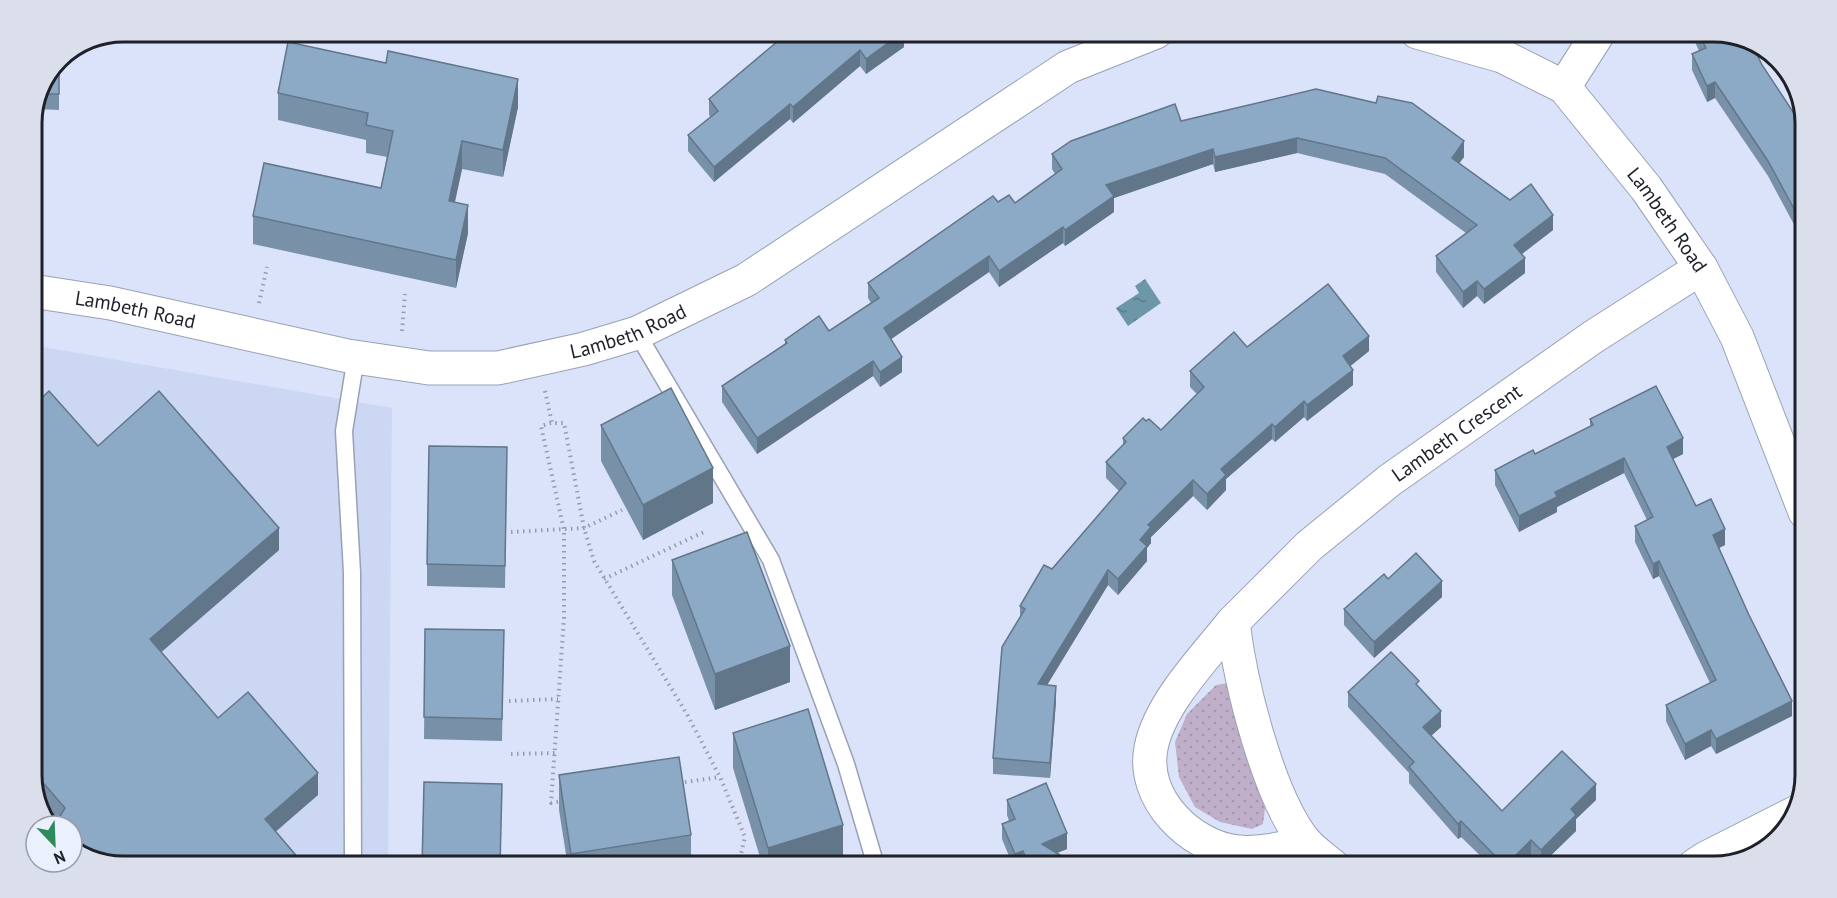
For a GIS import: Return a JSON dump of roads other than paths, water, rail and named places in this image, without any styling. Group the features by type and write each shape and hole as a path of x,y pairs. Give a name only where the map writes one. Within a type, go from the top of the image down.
{"street":[{"name":"Lambeth Road","path":"42,293 110,303 357,357 429,368 498,368 637,333 746,280 1068,67 1131,42"},
{"name":"Lambeth Road","path":"1452,42 1502,56 1564,87 1646,188 1701,268 1737,337 1758,398 1795,488"},
{"path":"1564,87 1593,42"},
{"name":"Lambeth Crescent","path":"1306,843 1278,850 1237,852 1203,840 1179,824 1159,801 1151,774 1150,748 1164,714 1233,622 1309,546 1390,480 1593,337 1701,268"},
{"path":"1233,622 1238,662 1282,804 1306,843 1321,856"},
{"path":"1710,856 1781,820"}],"lane":[{"path":"637,333 771,560 846,764 873,856"},
{"path":"353,856 352,572 344,431 357,357"}],"water":[{"path":"1145,279 1161,303 1128,326 1116,308 1139,293 1135,286"}]}
